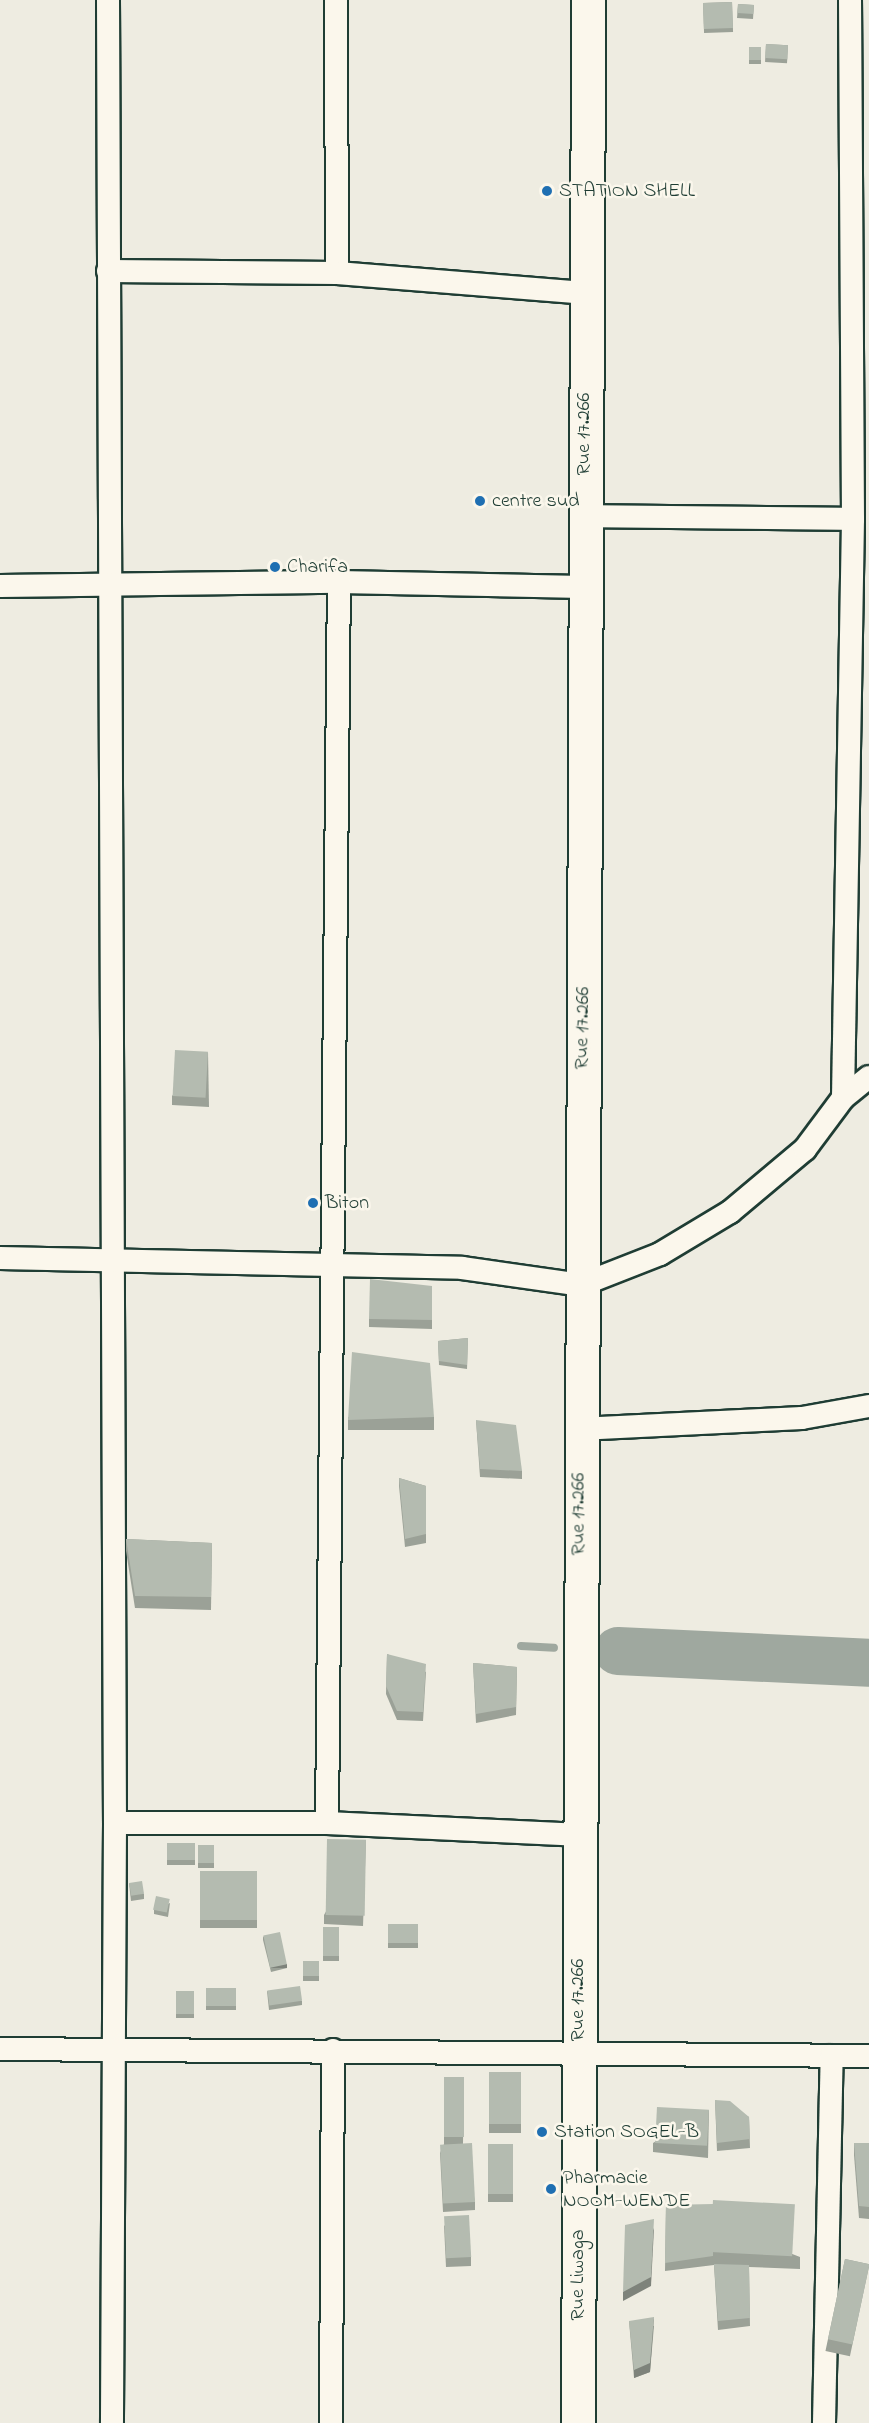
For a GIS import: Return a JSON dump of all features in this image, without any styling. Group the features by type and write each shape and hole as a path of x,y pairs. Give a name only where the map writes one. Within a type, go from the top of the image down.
{"main road":[{"name":"Rue 17.266","path":"578,2056 584,293 588,0"},
{"name":"Rue Liwaga","path":"578,2056 578,2423"}],"street":[{"path":"108,0 115,1823 112,2423"},
{"path":"336,0 337,273"},
{"path":"843,1098 850,811 860,136 850,0"},
{"path":"108,271 337,273 584,293"},
{"path":"584,516 853,519"},
{"path":"327,1823 339,582"},
{"path":"0,586 339,582 583,587"},
{"path":"850,811 869,795"},
{"path":"0,1258 114,1258 462,1268 581,1285 660,1254 730,1212 805,1149 843,1098 869,1077"},
{"path":"579,1429 792,1419 869,1406"},
{"path":"115,1823 327,1823 577,1835"},
{"path":"0,2049 514,2050 578,2056 869,2056"},
{"path":"330,2423 333,2050"},
{"path":"824,2423 832,2056"}],"building":[{"path":"732,2 733,28 704,29 703,3"},
{"path":"738,4 754,5 753,14 737,13"},
{"path":"766,44 788,45 787,59 765,58"},
{"path":"749,47 761,47 761,60 749,60"},
{"path":"175,1050 208,1052 206,1098 173,1096"},
{"path":"370,1279 432,1286 432,1320 369,1319"},
{"path":"468,1338 467,1365 439,1361 438,1341"},
{"path":"352,1352 430,1363 434,1417 348,1420"},
{"path":"476,1420 516,1425 522,1471 480,1469"},
{"path":"399,1478 426,1486 426,1534 405,1539"},
{"path":"126,1539 212,1543 211,1597 135,1596"},
{"path":"387,1654 426,1664 423,1712 397,1711 386,1686"},
{"path":"473,1663 517,1667 516,1707 476,1714"},
{"path":"327,1839 366,1840 365,1916 326,1915"},
{"path":"167,1843 195,1843 195,1860 167,1860"},
{"path":"198,1845 214,1845 214,1863 198,1863"},
{"path":"200,1871 257,1871 257,1920 200,1920"},
{"path":"142,1881 144,1894 131,1896 129,1883"},
{"path":"156,1896 170,1899 167,1913 153,1910"},
{"path":"388,1924 418,1924 418,1943 388,1943"},
{"path":"323,1927 339,1927 339,1956 323,1956"},
{"path":"280,1932 287,1964 270,1968 263,1936"},
{"path":"303,1961 319,1961 319,1976 303,1976"},
{"path":"300,1986 302,2001 269,2005 267,1991"},
{"path":"206,1988 236,1988 236,2006 206,2006"},
{"path":"176,1991 194,1991 194,2014 176,2014"},
{"path":"489,2072 521,2072 521,2124 489,2124"},
{"path":"444,2077 464,2077 464,2137 444,2137"},
{"path":"715,2100 730,2101 749,2117 750,2139 717,2143"},
{"path":"657,2107 709,2110 707,2146 655,2143"},
{"path":"472,2143 475,2202 443,2204 440,2145"},
{"path":"854,2143 869,2143 869,2207 859,2206"},
{"path":"488,2144 513,2144 513,2194 488,2194"},
{"path":"713,2200 795,2204 792,2256 710,2252"},
{"path":"713,2204 713,2256 665,2263 666,2205"},
{"path":"469,2215 471,2257 446,2258 444,2216"},
{"path":"654,2219 651,2277 623,2292 625,2225"},
{"path":"845,2259 869,2264 852,2344 828,2339"},
{"path":"714,2264 749,2265 750,2318 718,2321"},
{"path":"654,2317 650,2363 634,2370 629,2321"}],"waterway":[{"path":"521,1646 554,1648"},
{"path":"618,1651 869,1663"}],"place":[{"name":"STATION SHELL","path":"547,191"},
{"name":"centre sud","path":"480,501"},
{"name":"Charifa","path":"275,567"},
{"name":"Biton","path":"313,1203"},
{"name":"Station SOGEL-B","path":"542,2132"},
{"name":"Pharmacie NOOM-WENDE","path":"551,2189"}]}
